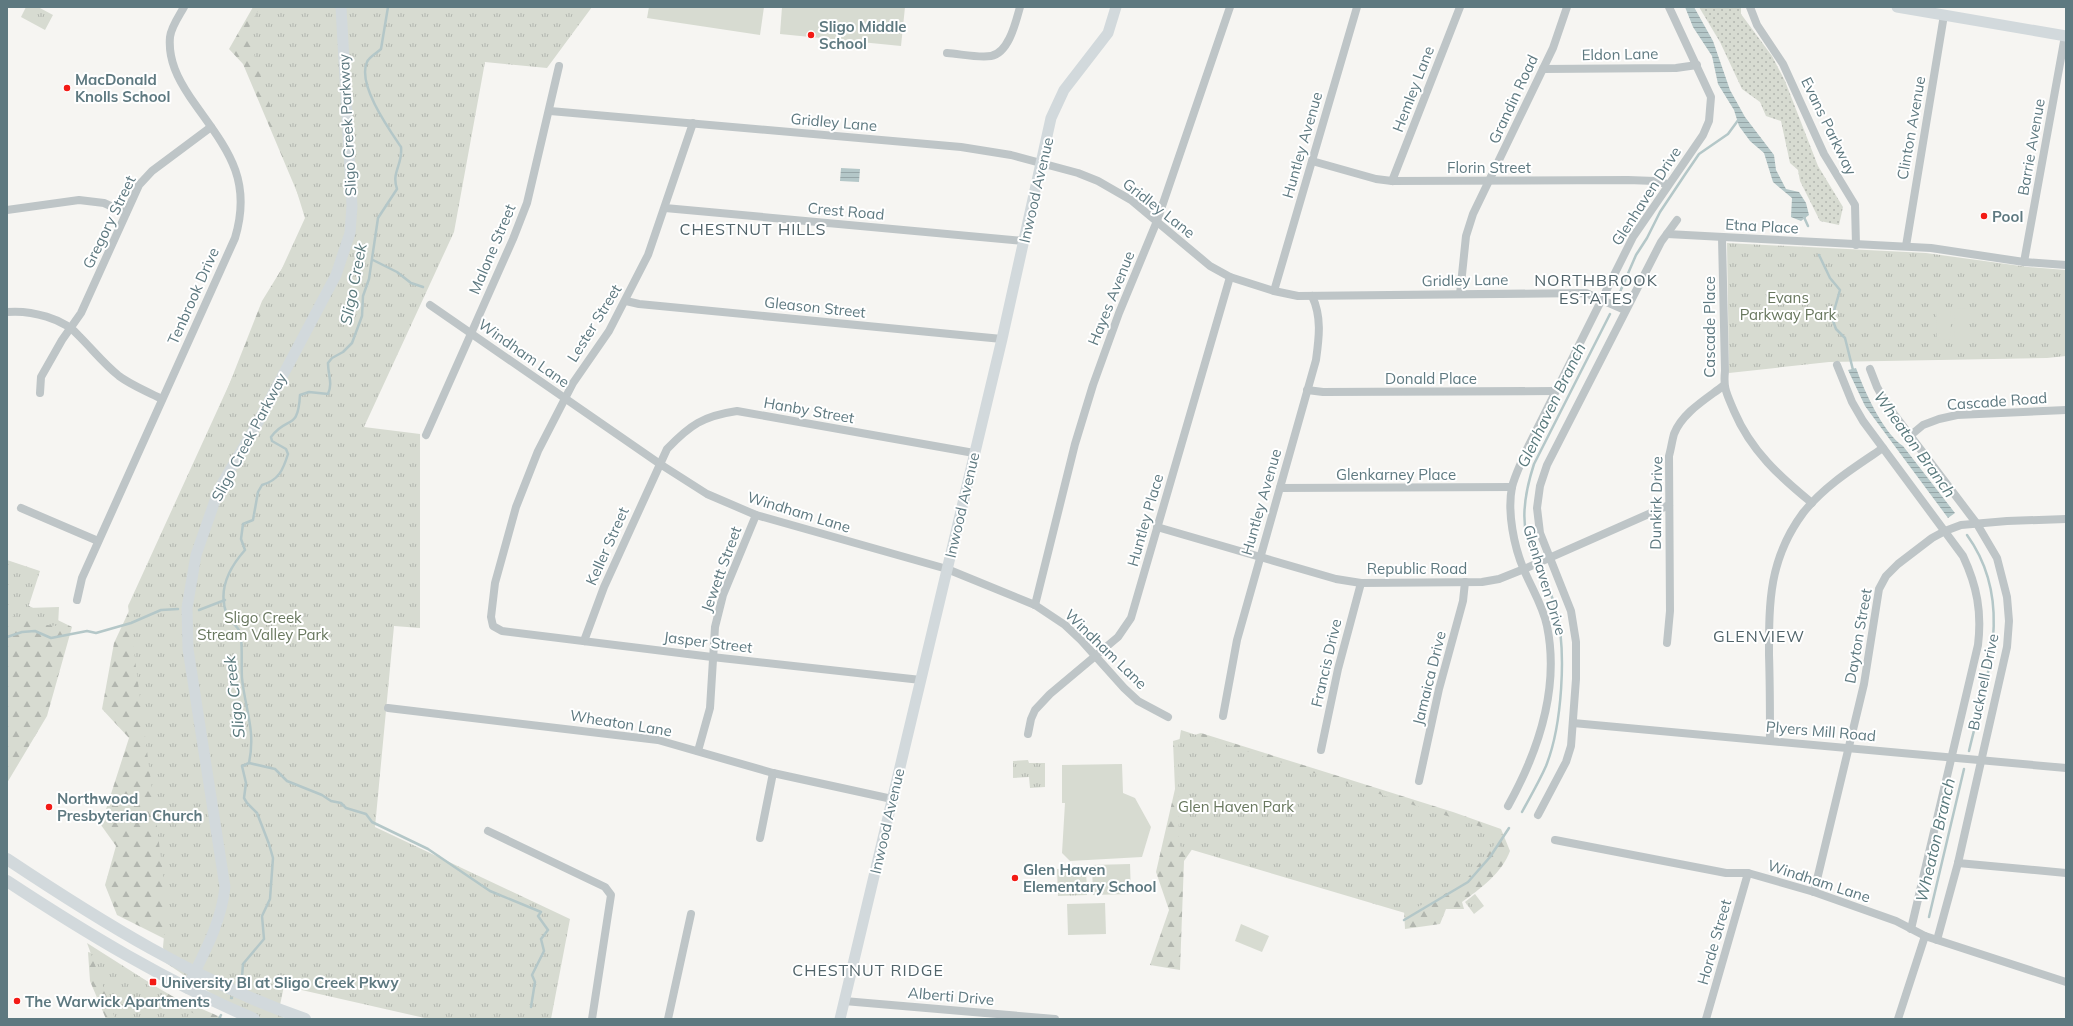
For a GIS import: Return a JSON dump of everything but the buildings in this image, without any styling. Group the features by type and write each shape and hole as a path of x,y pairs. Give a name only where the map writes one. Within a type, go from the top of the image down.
{"main road":[{"path":"7,858 78,905 195,971 238,992 305,1019"},
{"path":"7,881 96,939 187,988 254,1019"}],"street":[{"name":"Tenbrook Drive","path":"77,600 82,578 234,238 240,221 240,184 233,161 179,81 170,54 170,36 184,7"},
{"name":"Sligo Creek Parkway","path":"187,988 215,931 223,908 225,887 192,684 187,642 187,608 196,555 219,489 312,323 336,275 350,233 352,206 341,7"},
{"path":"948,53 991,56 1000,52 1010,38 1020,7"},
{"name":"Inwood Avenue","path":"840,1019 1002,339 1052,118 1064,90 1108,33 1116,7"},
{"name":"Hayes Avenue","path":"1035,605 1092,385 1119,313 1157,221 1230,7"},
{"name":"Huntley Avenue","path":"1274,291 1357,7"},
{"name":"Hemley Lane","path":"1392,181 1460,7"},
{"name":"Grandin Road","path":"1460,294 1466,236 1473,214 1490,182 1553,48 1567,7"},
{"name":"Glenhaven Drive","path":"1508,806 1525,775 1540,735 1547,707 1551,651 1547,626 1541,604 1524,569 1514,528 1512,513 1512,487 1525,452 1633,237 1703,135 1709,121 1711,97 1669,7"},
{"name":"Evans Parkway","path":"1750,7 1757,25 1784,64 1824,154 1855,205 1856,245"},
{"path":"1897,7 2065,36"},
{"name":"Clinton Avenue","path":"1906,246 1944,15"},
{"name":"Barrie Avenue","path":"2024,262 2065,36"},
{"name":"Eldon Lane","path":"1543,69 1676,68 1697,65"},
{"name":"Malone Street","path":"426,435 513,239 527,203 550,111 559,66"},
{"name":"Gridley Lane","path":"550,111 961,147 1011,155 1078,173 1098,181 1132,200 1197,256 1230,277 1274,291 1298,296 1586,293 1625,310"},
{"name":"Lester Street","path":"493,626 491,617 495,583 516,507 538,451 573,383 609,331 626,301 648,255 666,208 693,123"},
{"name":"Gregory Street","path":"40,393 41,377 81,313 139,185 152,171 211,127"},
{"name":"Florin Street","path":"1312,161 1376,179 1392,181 1490,182 1628,180 1655,181 1668,184"},
{"path":"7,210 79,200 104,203 126,213"},
{"name":"Crest Road","path":"666,208 1024,241"},
{"name":"Glenhaven Drive","path":"1538,815 1566,762 1571,746 1576,679 1575,628 1571,610 1540,533 1538,508 1540,486 1547,465 1625,310 1661,242 1677,220"},
{"name":"Etna Place","path":"1667,234 1856,245"},
{"name":"Cascade Place","path":"1722,238 1725,371 1723,386 1741,428 1757,452 1780,477 1812,503"},
{"path":"1856,245 1931,248 2024,262 2066,265"},
{"name":"Huntley Place","path":"1028,734 1031,719 1035,710 1118,637 1131,618 1230,277"},
{"name":"Huntley Avenue","path":"1223,716 1237,640 1307,390 1320,337 1317,307 1312,296"},
{"name":"Gleason Street","path":"626,301 647,305 1002,339"},
{"name":"Windham Lane","path":"430,306 660,464 707,494 756,515 947,569 1035,605 1065,625 1138,701 1168,717"},
{"path":"7,312 26,312 46,317 63,324 80,335 94,354 120,377 162,399"},
{"name":"Bucknell Drive","path":"1837,365 1852,402 1883,448 1963,556 1972,574 1980,606 1981,624 1976,653 1912,929"},
{"name":"Bucknell Drive","path":"1870,369 1877,387 1887,405 1977,524 1997,558 2004,582 2009,621 2007,647 1958,863 1937,940"},
{"name":"Dunkirk Drive","path":"1667,643 1670,611 1669,456 1674,434 1683,420 1694,408 1723,386"},
{"name":"Donald Place","path":"1307,390 1323,392 1555,391"},
{"name":"Cascade Road","path":"1911,435 1923,425 1939,419 1957,415 2066,410"},
{"name":"Hanby Street","path":"660,464 667,449 684,431 701,421 718,414 737,411 974,453"},
{"path":"1770,740 1769,606 1772,583 1787,539 1803,513 1826,489 1883,448"},
{"name":"Keller Street","path":"584,641 604,587 660,464"},
{"name":"Glenkarney Place","path":"1280,488 1512,487"},
{"name":"Republic Road","path":"1157,527 1336,579 1361,583 1465,582 1499,579 1669,505"},
{"path":"21,508 98,541"},
{"name":"Jewett Street","path":"698,751 710,708 714,627 723,595 756,515"},
{"name":"Dayton Street","path":"1814,892 1850,748 1864,684 1879,589 1886,576 1898,564 1932,538 1945,531 1962,525 2066,519"},
{"name":"Jamaica Drive","path":"1419,781 1439,689 1463,601 1465,582"},
{"name":"Francis Drive","path":"1321,750 1338,669 1361,583"},
{"name":"Jasper Street","path":"493,626 502,631 712,658 921,680"},
{"name":"Wheaton Lane","path":"388,708 658,740 773,773 892,799"},
{"name":"Plyers Mill Road","path":"1573,723 2066,768"},
{"path":"760,838 773,773"},
{"path":"488,831 606,887 610,895 592,1019"},
{"name":"Windham Lane","path":"1555,840 1726,873 1748,873 1814,892 1896,921 1925,936 2066,982"},
{"path":"1958,863 2066,873"},
{"name":"Horde Street","path":"1706,1019 1748,873"},
{"path":"668,1019 691,914"},
{"path":"1898,1019 1925,936"},
{"name":"Alberti Drive","path":"844,1001 1055,1019"}],"green space":[{"path":"26,7 38,7 53,15 45,30 21,17"},
{"path":"253,7 311,7 341,172 181,947 117,915 105,885 116,846 101,825 129,738 102,709 114,643 159,547 214,423 262,301 310,223 243,64 229,49"},
{"name":"Sligo Creek Stream Valley Park","path":"260,7 592,7 547,68 485,62 454,232 364,427 420,434 420,628 394,626 375,827 570,919 551,1019 429,1019 284,986 280,1005 284,1019 249,1019 166,963 163,947 167,904 128,606 305,218 250,41 243,39"},
{"path":"649,7 764,7 760,35 647,18"},
{"path":"782,7 905,7 901,46 780,34"},
{"path":"1699,7 1741,7 1741,14 1772,56 1785,81 1818,166 1843,207 1839,225 1820,221 1800,181 1798,170 1790,163 1781,121 1766,116 1760,102 1742,89 1720,42"},
{"name":"Evans Parkway Park","path":"1727,243 1926,253 2028,267 2066,270 2066,356 2047,358 1829,362 1729,373"},
{"path":"1969,308 1969,338 1955,338 1954,309"},
{"path":"1936,310 1950,310 1951,339 1937,340"},
{"path":"7,560 40,571 28,608 59,607 58,626 47,625 7,615"},
{"path":"7,572 23,603 72,627 47,716 7,783"},
{"name":"Glen Haven Park","path":"1181,730 1503,834 1461,886 1405,913 1179,846 1178,749"},
{"name":"Glen Haven Park","path":"1201,733 1453,812 1501,829 1510,851 1502,866 1490,880 1462,902 1464,909 1446,909 1440,924 1405,929 1404,910 1193,848 1184,861 1180,970 1150,965 1169,910 1156,872 1175,789 1173,741"},
{"path":"1028,760 1029,763 1045,763 1045,787 1030,788 1029,777 1013,778 1013,761"},
{"path":"1122,764 1123,793 1135,798 1151,827 1142,857 1070,861 1062,853 1065,803 1062,803 1062,765"},
{"path":"1130,864 1131,894 1093,895 1092,865"},
{"path":"1086,868 1087,895 1058,896 1057,869"},
{"path":"1475,894 1484,906 1474,914 1465,902"},
{"path":"1105,903 1106,934 1068,935 1067,904"},
{"path":"1241,924 1269,936 1262,952 1235,941"},
{"path":"87,943 150,983 177,1005 205,1019 115,1019"},
{"path":"88,952 105,957 172,996 225,1019 106,1019 90,981"}],"shaded area":[{"path":"1685,7 1694,7 1713,41 1730,90 1745,117 1774,155 1776,170 1786,189 1799,192 1806,203 1809,215 1801,221 1791,217 1792,198 1773,182 1764,153 1750,141 1739,126 1734,110 1718,84 1712,56 1693,27"},
{"path":"841,168 860,169 859,182 840,181"},
{"path":"1856,368 1869,399 1881,421 1888,431 1903,446 1955,513 1948,518 1865,406 1848,370"}],"waterway":[{"name":"Sligo Creek","path":"242,977 243,964 264,939 262,916 270,899 273,858 257,813 244,798 246,783 242,766 249,763 251,751 251,730 243,689 241,636 239,630 227,615 224,606 224,588 226,580 234,564 245,550 241,539 243,524 253,520 258,492 262,485 273,480 280,474 288,454 286,449 272,441 271,437 282,426 294,419 299,407 300,395 309,392 328,394 330,383 328,363 332,358 343,352 352,343 362,316 363,296 369,279 378,218 397,189 395,178 401,153 401,147 375,106 366,82 365,71 368,60 381,49 388,7"},
{"name":"Glenhaven Branch","path":"1620,292 1636,255 1647,238 1660,212 1699,154 1728,134 1739,119"},
{"name":"Wheaton Branch","path":"1803,215 1808,226"},
{"name":"Wheaton Branch","path":"1819,255 1830,278 1840,290 1832,318 1836,329 1845,338 1853,370"},
{"path":"373,260 397,272 411,283 423,287"},
{"name":"Glenhaven Branch","path":"1533,557 1526,534 1524,510 1534,464 1610,314"},
{"name":"Wheaton Branch","path":"1967,535 1982,561 1990,587 1994,614 1993,641 1989,669 1969,751"},
{"name":"Glenhaven Branch","path":"1522,812 1546,766 1556,730 1561,688 1561,646 1556,609 1549,589 1539,570"},
{"path":"199,610 225,600"},
{"path":"7,637 22,632 35,631 51,638 87,631 96,633 131,623 161,610 178,609"},
{"path":"249,763 275,769 287,781 322,795 331,801 341,803 346,808 366,814 372,822 428,849 490,891 541,912 538,916 548,930 541,939 544,951 532,975 535,982 531,1007"},
{"name":"Wheaton Branch","path":"1929,917 1964,769"},
{"name":"Glenhaven Branch","path":"1404,920 1468,882 1490,857 1509,828"},
{"name":"Sligo Creek","path":"219,1019 221,1015"}],"place":[{"name":"Sligo Middle School","path":"811,35"},
{"name":"MacDonald Knolls School","path":"67,88"},
{"name":"Pool","path":"1984,216"},
{"name":"Northwood Presbyterian Church","path":"49,807"},
{"name":"Glen Haven Elementary School","path":"1015,878"},
{"name":"University Bl at Sligo Creek Pkwy","path":"153,982"},
{"name":"The Warwick Apartments","path":"17,1001"}],"district":[{"name":"CHESTNUT HILLS","path":"753,229"},
{"name":"NORTHBROOK ESTATES","path":"1596,289"},
{"name":"GLENVIEW","path":"1759,636"},
{"name":"CHESTNUT RIDGE","path":"868,970"}]}
